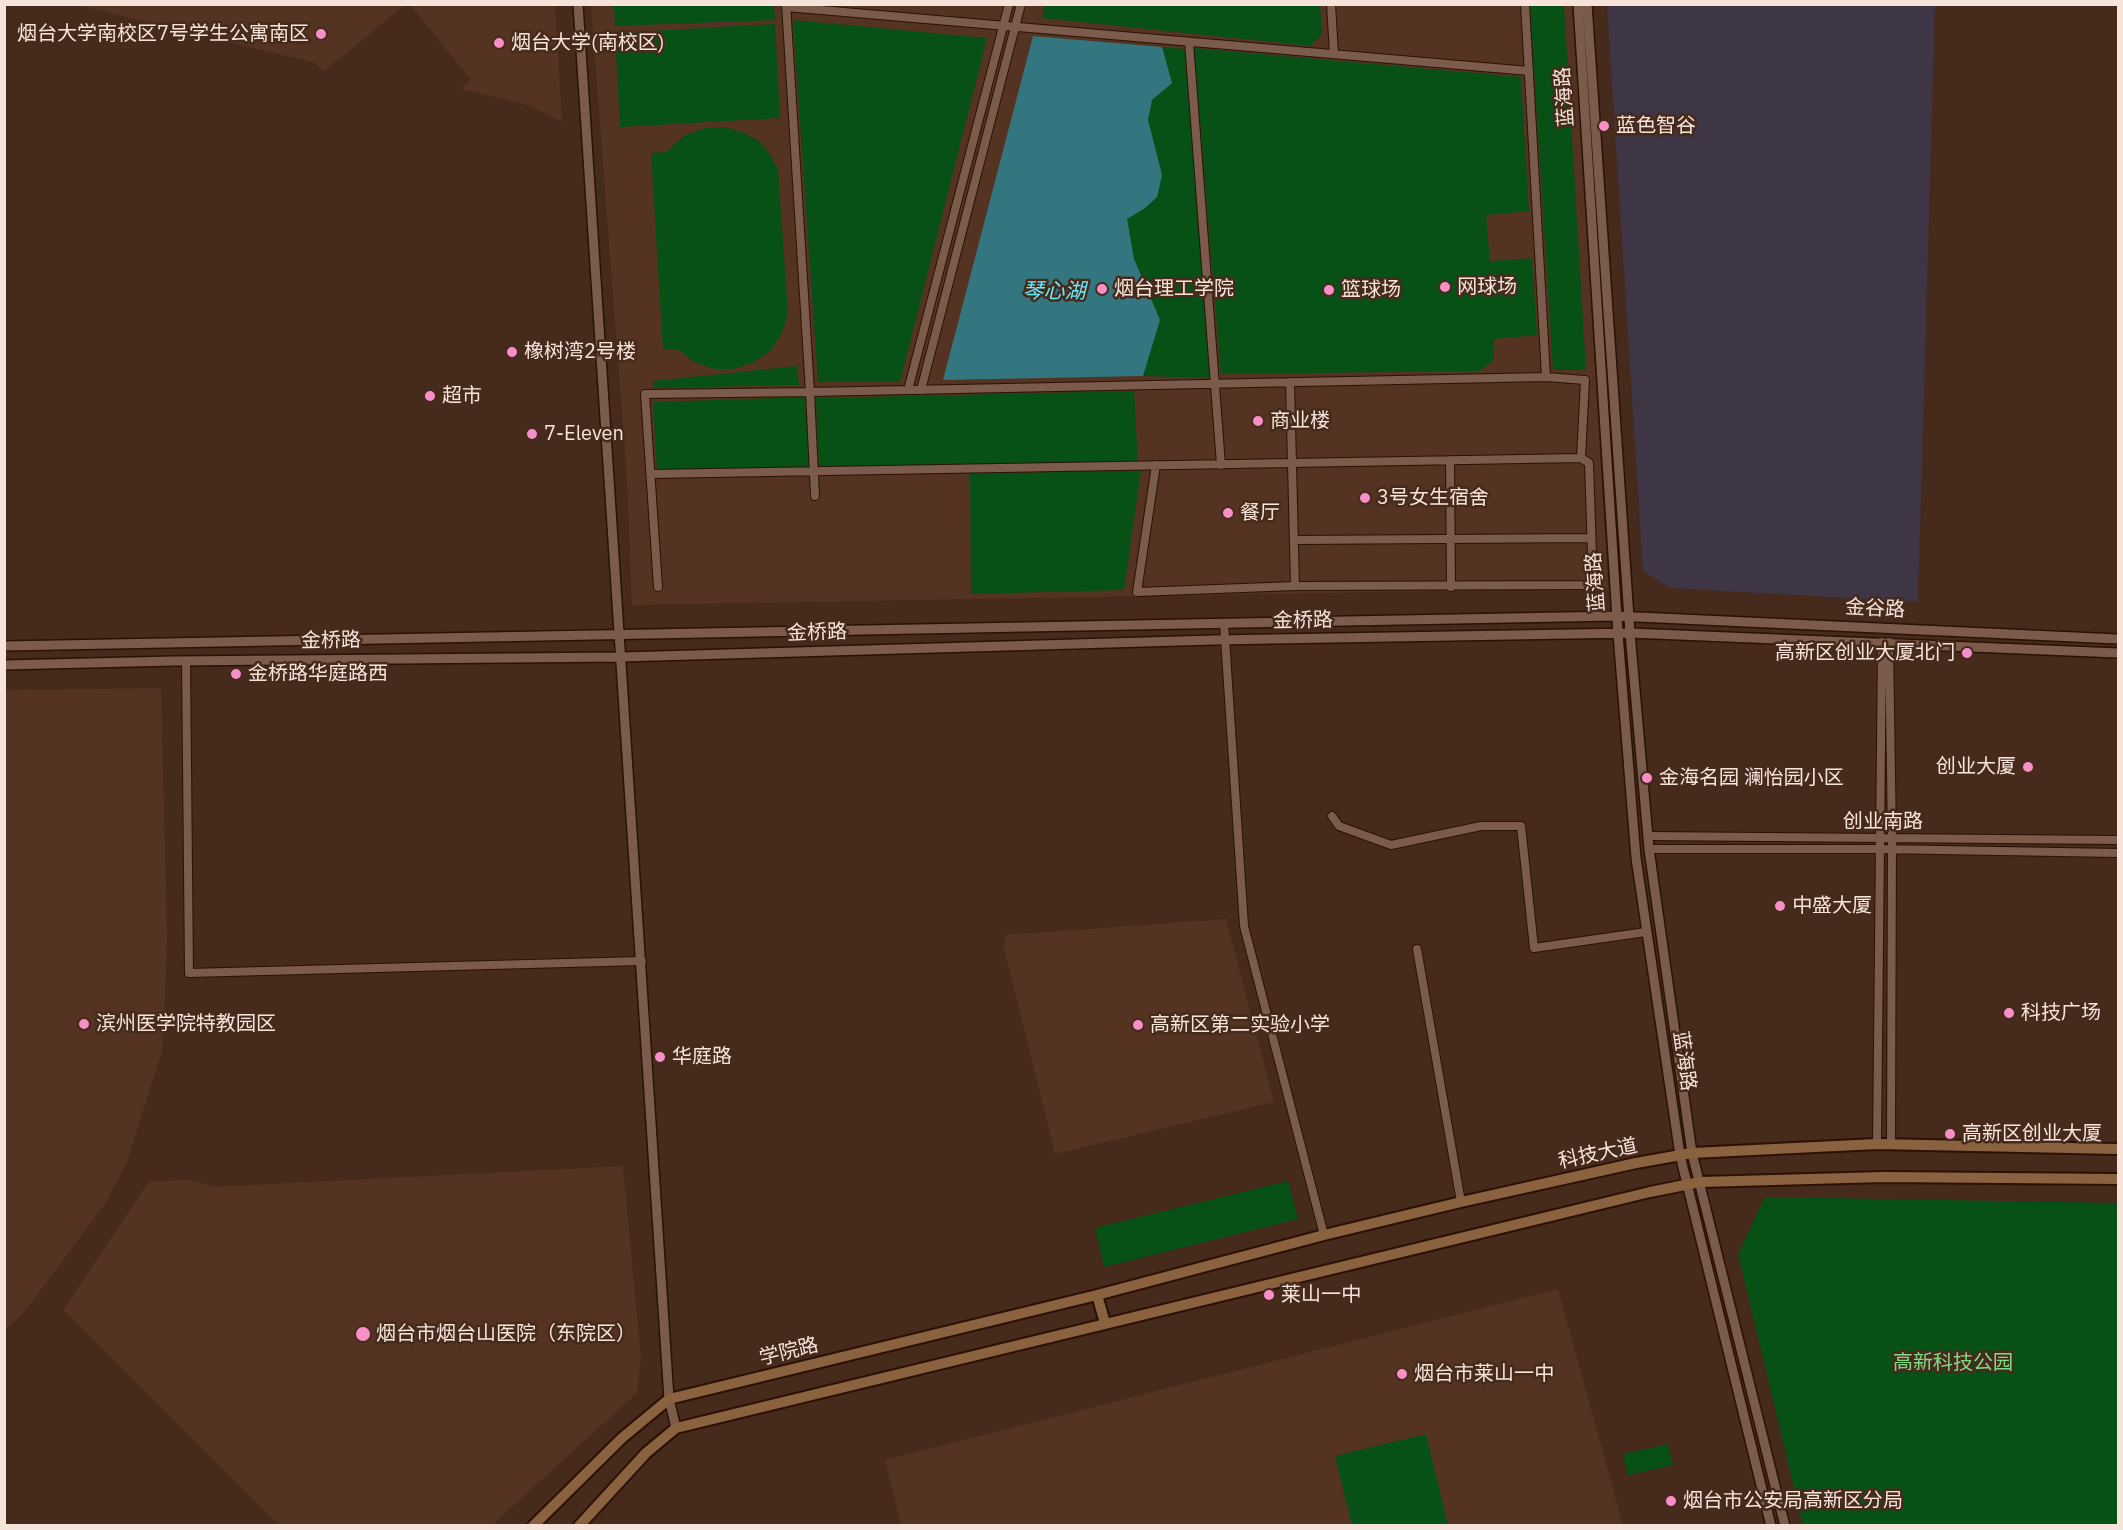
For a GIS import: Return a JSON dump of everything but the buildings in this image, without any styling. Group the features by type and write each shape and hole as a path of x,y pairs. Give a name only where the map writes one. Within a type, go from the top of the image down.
{"main road":[{"name":"科技大道","path":"1097,1295 1324,1235 1461,1202 1692,1153 1877,1144 2118,1149"},
{"path":"579,1526 646,1453 676,1428 1686,1185 1700,1182 1884,1177 2118,1179"},
{"name":"学院路","path":"533,1526 622,1438 669,1399 1097,1295"},
{"path":"1097,1295 1105,1323"}],"street":[{"path":"578,4 621,634 669,1399 676,1428"},
{"path":"908,390 1009,4"},
{"path":"921,390 1022,4"},
{"path":"1332,4 1334,54"},
{"path":"1525,4 1546,377"},
{"name":"蓝海路","path":"1578,4 1618,634 1636,858 1686,1185 1771,1526"},
{"name":"蓝海路","path":"1587,4 1630,633 1649,849 1692,1153 1785,1526"},
{"path":"815,496 786,6 1528,71"},
{"path":"1189,42 1221,465"},
{"path":"658,587 645,394 1546,377 1585,380 1581,458"},
{"path":"1290,382 1295,586"},
{"path":"652,474 1156,465 1221,465 1581,458 1589,463 1593,585 1295,586 1137,592 1156,465"},
{"path":"1450,460 1451,587"},
{"path":"1294,540 1591,538"},
{"name":"金桥路","path":"4,646 1629,616"},
{"name":"金谷路","path":"1629,616 2118,639"},
{"path":"1224,623 1244,927 1324,1235"},
{"name":"金桥路","path":"4,665 622,657 1225,640 1630,633"},
{"name":"金谷路","path":"1630,633 2118,653"},
{"path":"1886,642 1892,839 1891,1144"},
{"path":"1877,1144 1886,642"},
{"path":"186,661 189,972 642,962"},
{"path":"1332,816 1339,826 1391,845 1481,826 1521,826 1534,948 1646,932"},
{"name":"创业南路","path":"1648,836 2118,840"},
{"name":"创业南路","path":"1649,849 1881,849 2118,853"},
{"path":"1417,949 1461,1202"}],"shaded area":[{"path":"77,5 405,5 323,72 315,63"},
{"name":"烟台大学(南校区)","path":"410,5 555,5 562,122 528,105 461,89 471,80"},
{"name":"烟台理工学院","path":"591,5 1572,5 1608,588 632,605 627,480"},
{"path":"1607,5 1935,5 1918,602 1670,588 1643,571"},
{"name":"滨州医学院特教园区","path":"161,688 167,933 162,1051 127,1162 105,1204 25,1311 5,1330 5,690"},
{"name":"高新区第二实验小学","path":"1226,919 1274,1102 1055,1154 1004,948 1005,935"},
{"name":"烟台市烟台山医院（东院区）","path":"623,1166 641,1359 637,1393 492,1525 279,1525 63,1310 149,1181 190,1180 213,1187"},
{"name":"烟台市莱山一中","path":"1558,1289 1623,1525 901,1525 885,1460"}],"green space":[{"path":"614,5 774,5 775,20 615,26"},
{"path":"1045,5 1320,5 1322,34 1311,46 1042,18"},
{"path":"1530,5 1564,5 1586,370 1553,370"},
{"path":"793,20 987,38 900,382 818,382"},
{"path":"775,24 780,118 620,127 615,33"},
{"path":"1162,47 1185,49 1210,378 1143,376 1160,320 1134,259 1127,219 1145,208 1162,175 1148,120 1152,100 1172,83"},
{"path":"1194,48 1521,77 1529,211 1486,215 1490,261 1532,258 1537,335 1494,339 1494,360 1479,371 1221,374"},
{"path":"725,127 745,133 759,141 770,154 778,170 788,313 782,333 771,350 754,362 734,369 714,369 694,362 678,349 663,349 651,153 666,152 685,135 705,128"},
{"path":"797,366 799,385 654,388 653,381"},
{"path":"1134,391 1138,462 819,467 816,398"},
{"path":"808,397 810,469 657,469 653,402"},
{"path":"1141,470 1124,590 971,594 970,474"},
{"path":"1288,1181 1298,1219 1104,1267 1095,1228"},
{"name":"高新科技公园","path":"1765,1197 2118,1203 2118,1525 1803,1525 1738,1254"},
{"path":"1426,1434 1448,1525 1352,1525 1335,1456"},
{"path":"1668,1444 1673,1465 1628,1475 1623,1454"}],"water":[{"name":"琴心湖","path":"1033,36 1162,47 1172,83 1152,100 1148,120 1162,175 1157,197 1127,219 1134,259 1160,320 1143,376 943,380"}],"place":[{"name":"烟台大学南校区7号学生公寓南区","path":"321,34"},
{"name":"烟台大学(南校区)","path":"499,43"},
{"name":"蓝色智谷","path":"1604,126"},
{"name":"网球场","path":"1445,287"},
{"name":"烟台理工学院","path":"1102,289"},
{"name":"篮球场","path":"1329,290"},
{"name":"橡树湾2号楼","path":"512,352"},
{"name":"超市","path":"430,396"},
{"name":"商业楼","path":"1258,421"},
{"name":"7-Eleven","path":"532,434"},
{"name":"3号女生宿舍","path":"1365,498"},
{"name":"餐厅","path":"1228,513"},
{"name":"高新区创业大厦北门","path":"1967,653"},
{"name":"金桥路华庭路西","path":"236,674"},
{"name":"创业大厦","path":"2028,767"},
{"name":"金海名园 澜怡园小区","path":"1647,778"},
{"name":"中盛大厦","path":"1780,906"},
{"name":"科技广场","path":"2009,1013"},
{"name":"滨州医学院特教园区","path":"84,1024"},
{"name":"高新区第二实验小学","path":"1138,1025"},
{"name":"华庭路","path":"660,1057"},
{"name":"高新区创业大厦","path":"1950,1134"},
{"name":"莱山一中","path":"1269,1295"},
{"name":"烟台市烟台山医院（东院区）","path":"363,1334"},
{"name":"烟台市莱山一中","path":"1402,1374"},
{"name":"烟台市公安局高新区分局","path":"1671,1501"}]}
